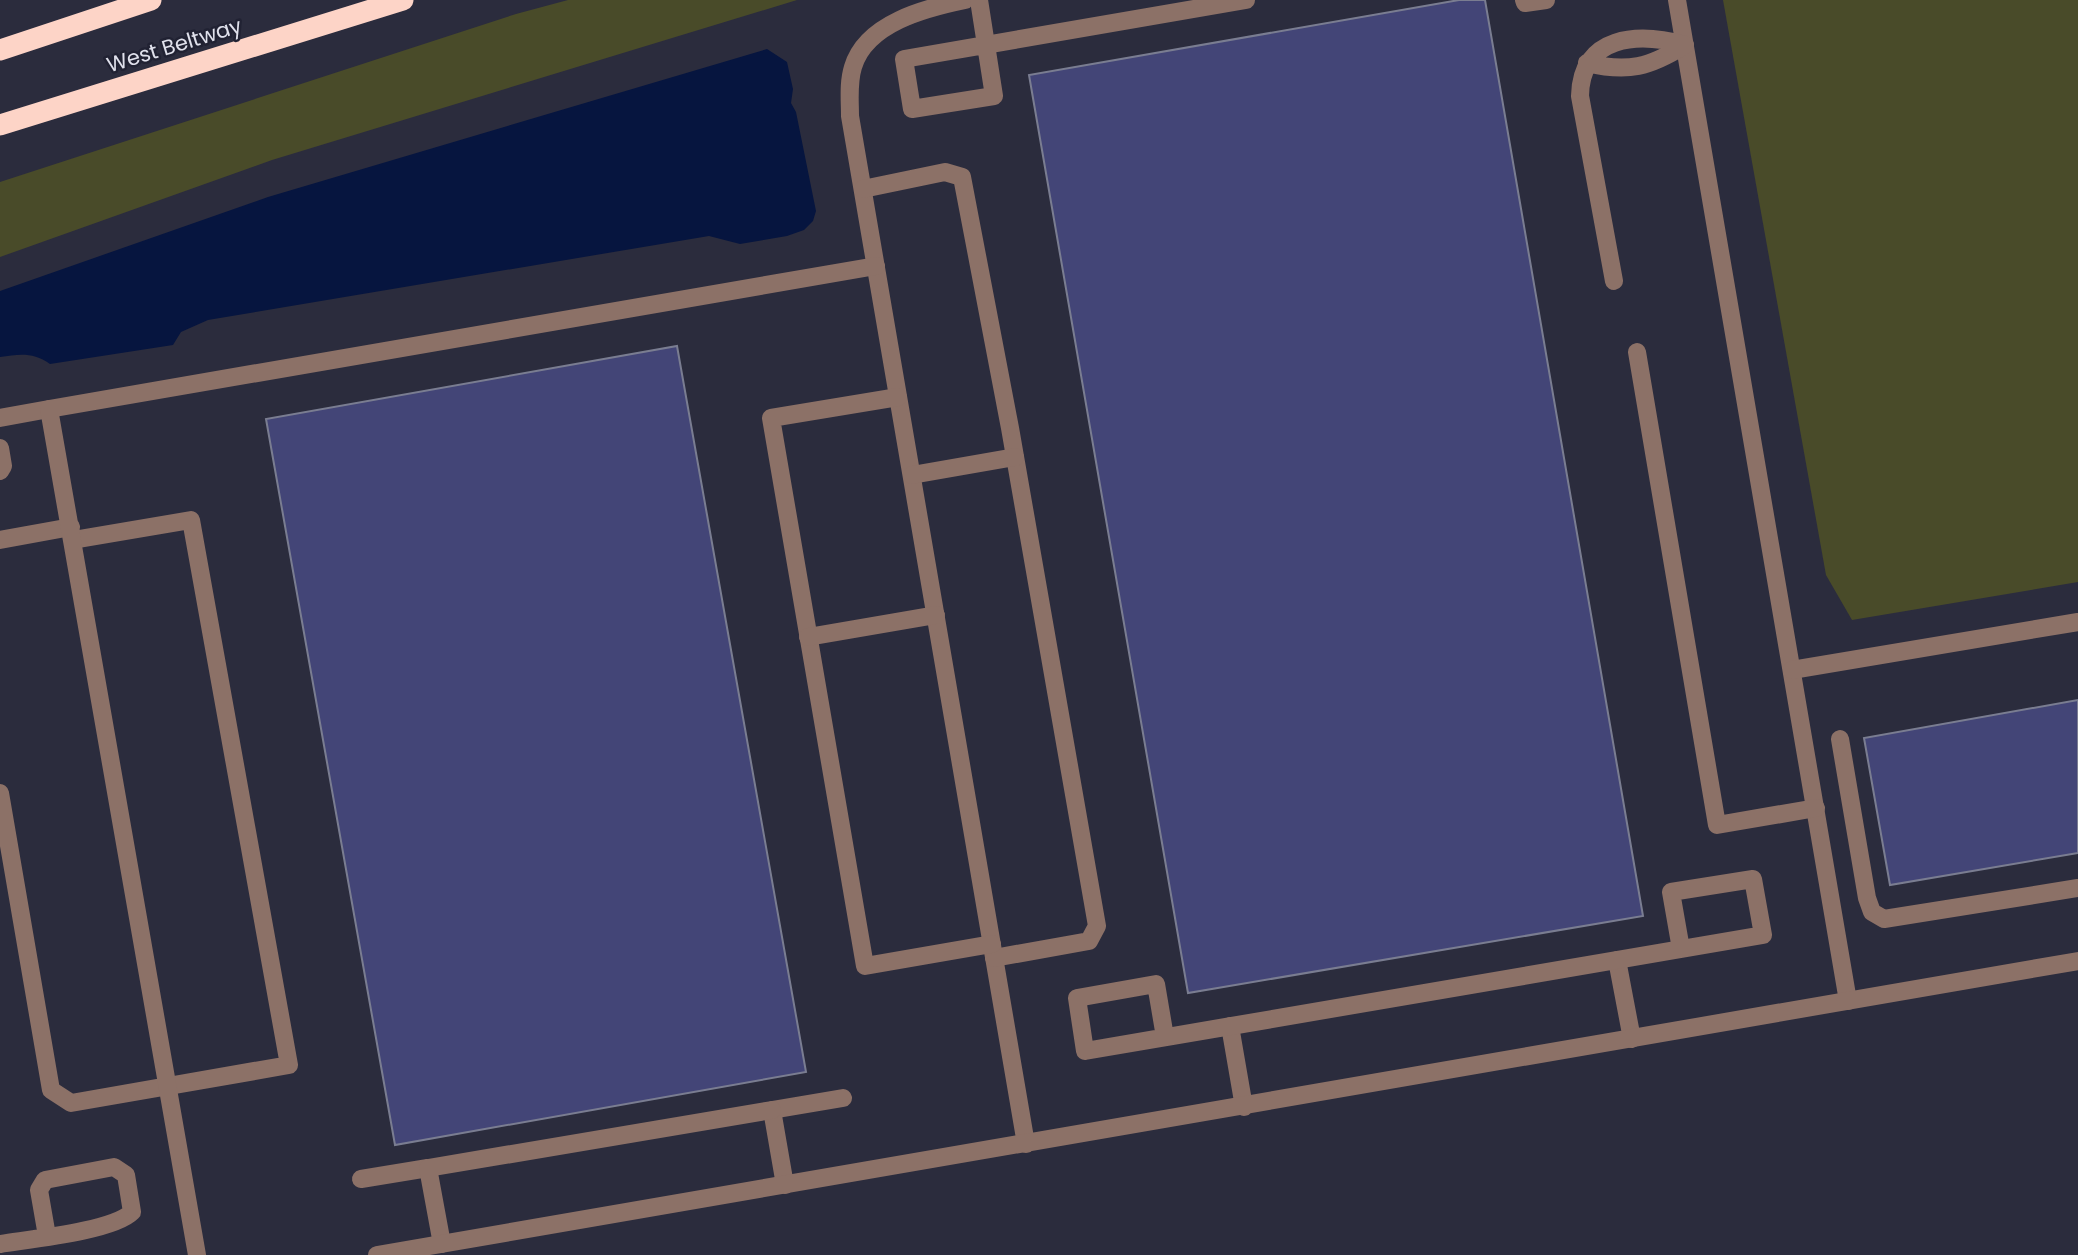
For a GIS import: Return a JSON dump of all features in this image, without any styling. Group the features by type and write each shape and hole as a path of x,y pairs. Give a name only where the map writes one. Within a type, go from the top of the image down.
{"highway":[{"path":"0,50 151,0"},
{"name":"West Beltway","path":"0,125 403,0"}],"lane":[{"path":"965,0 915,13 887,27 867,44 853,65 850,116 1026,1144"},
{"path":"979,0 986,46 994,96 912,109 904,59 986,46 1246,0"},
{"path":"1524,0 1525,3 1546,0"},
{"path":"1677,0 1848,1001"},
{"path":"1614,281 1580,96 1580,76 1587,63 1611,42 1654,36 1685,45"},
{"path":"1587,63 1615,70 1637,66 1658,62 1685,45"},
{"path":"863,189 945,173 962,177 1015,457 1097,926 1089,941 865,966 771,418 898,397"},
{"path":"0,418 876,266"},
{"path":"1637,352 1717,825 1816,808"},
{"path":"49,409 197,1255"},
{"path":"0,449 3,466 0,471"},
{"path":"912,475 1015,457"},
{"path":"0,541 191,520 289,1065 71,1103 51,1090 0,793"},
{"path":"808,636 936,615"},
{"path":"1792,670 2078,622"},
{"path":"1840,739 1867,898 1872,912 1884,919 2078,888"},
{"path":"1165,1037 1156,984 1077,998 1085,1051 1763,935 1753,879 1671,892 1681,949"},
{"path":"1617,960 1632,1039"},
{"path":"377,1255 2078,961"},
{"path":"1230,1026 1244,1107"},
{"path":"361,1179 843,1098"},
{"path":"772,1110 785,1185"},
{"path":"0,1244 47,1236 122,1222 132,1212 125,1175 114,1167 45,1180 38,1190 47,1236"},
{"path":"428,1168 442,1244"}],"green space":[{"path":"568,0 797,0 272,160 0,257 0,182 516,14"},
{"path":"1723,0 2078,0 2078,582 1852,620 1826,575"}],"water":[{"path":"767,49 787,62 793,89 791,103 796,112 816,211 813,221 804,230 787,236 740,244 709,236 208,320 181,332 173,345 50,364 38,357 26,355 0,357 0,291 268,197"}],"building":[{"path":"1459,0 1485,0 1643,916 1188,993 1029,75"},
{"path":"677,346 806,1072 395,1145 266,419"},
{"path":"2078,700 2078,853 1890,885 1864,738"}]}
